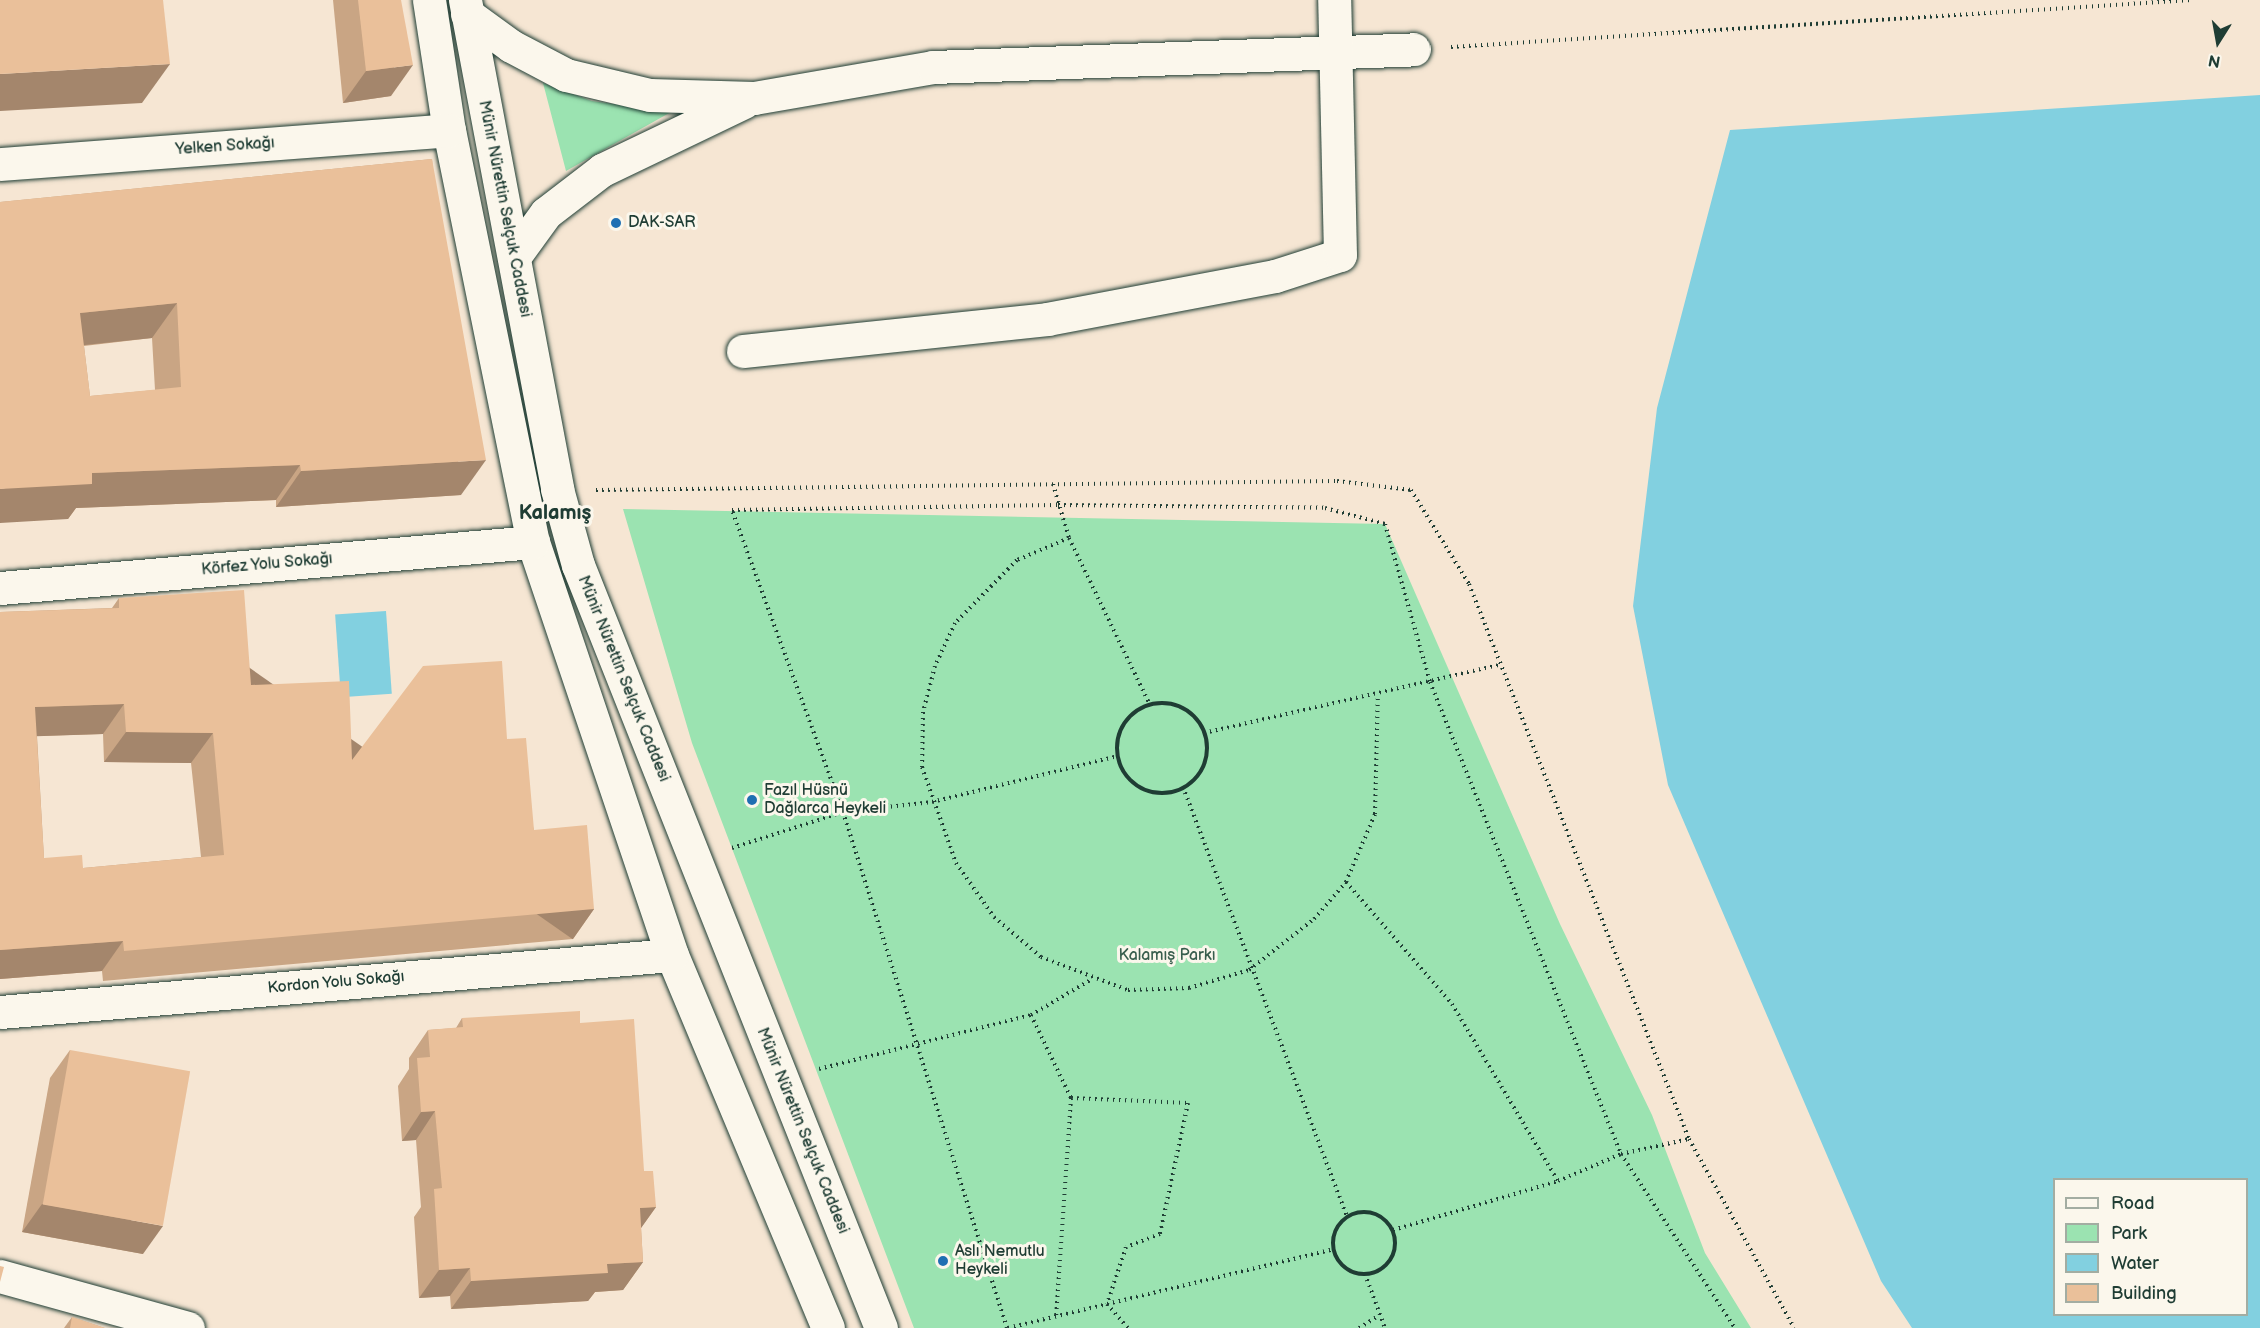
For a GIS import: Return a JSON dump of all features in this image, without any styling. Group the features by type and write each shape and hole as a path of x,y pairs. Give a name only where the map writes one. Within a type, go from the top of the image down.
{"street":[{"path":"429,0 449,130 534,542 672,955 828,1328"},
{"path":"743,351 1047,319 1275,276 1340,255 1339,52 1334,0"},
{"path":"466,7 511,46 566,75 604,86 650,95 754,98 933,67 1414,49"},
{"name":"Münir Nürettin Selçuk Caddesi","path":"466,7 556,489 578,565 881,1328"},
{"path":"514,257 546,213 602,170 649,143 754,98"},
{"name":"Yelken Sokağı","path":"0,164 449,130"},
{"name":"Körfez Yolu Sokağı","path":"0,588 534,542"},
{"name":"Kordon Yolu Sokağı","path":"0,1012 672,955"},
{"path":"0,1276 188,1328"}],"path":[{"path":"1414,49 2192,0"},
{"path":"556,489 1337,481 1411,490 1469,584 1499,665 1689,1139 1794,1328"},
{"path":"1053,484 1069,537 1150,705"},
{"path":"1334,1249 1008,1328 843,812 732,510 1058,505 1325,508 1385,524 1430,682 1621,1154 1736,1328"},
{"path":"1069,537 1017,560 955,623 935,666 923,712 922,767 932,802 956,863 994,917 1041,957 1093,979 1128,990 1189,988 1248,970 1314,919 1346,882 1375,814 1378,695"},
{"path":"1204,733 1378,695 1499,665"},
{"path":"1150,705 1188,712 1204,733 1201,770 1183,787 1170,792 1143,788 1131,781 1118,756 1124,724 1150,705"},
{"path":"695,860 843,812 932,802 1118,756"},
{"path":"1183,787 1248,970 1347,1217"},
{"path":"1346,882 1452,1004 1558,1181"},
{"path":"781,1078 1031,1015 1093,979"},
{"path":"1031,1015 1071,1098 1056,1316"},
{"path":"1071,1098 1188,1102 1160,1234 1126,1247 1107,1304"},
{"path":"1393,1230 1558,1181 1621,1154 1689,1139"},
{"path":"1378,1215 1393,1230 1391,1259 1365,1274 1344,1267 1334,1249 1335,1230 1347,1217 1378,1215"},
{"path":"1365,1274 1378,1316 1385,1328"},
{"path":"1107,1304 1128,1328"},
{"path":"1359,1328 1378,1316"}],"green space":[{"path":"543,83 592,101 671,112 566,171"},
{"name":"Kalamış Parkı","path":"623,509 1385,524 1560,924 1652,1115 1705,1253 1751,1328 914,1328 692,743"}],"water":[{"path":"2260,95 2260,1328 1912,1328 1881,1281 1668,785 1633,606 1657,408 1730,130"},
{"path":"386,611 392,694 341,697 335,615"}],"building":[{"path":"0,0 163,0 170,64 0,74"},
{"path":"358,0 401,0 413,65 366,71"},
{"path":"432,159 486,460 301,471 300,465 92,473 92,484 0,489 0,202","holes":["177,303 181,387 90,396 80,313"]},
{"path":"244,590 251,685 349,681 352,760 423,666 502,661 507,739 526,738 534,830 587,825 594,909 124,951 123,941 0,950 0,612 119,608 119,598","holes":["124,704 126,732 213,733 224,855 83,868 82,855 44,858 35,707"]},
{"path":"580,1011 580,1023 634,1019 644,1171 653,1171 656,1207 640,1208 643,1262 607,1264 608,1273 471,1281 470,1268 439,1270 434,1189 442,1188 435,1111 421,1112 417,1058 430,1057 428,1030 463,1027 462,1018"},
{"path":"70,1050 190,1071 163,1226 43,1205"},
{"path":"0,1266 4,1267 0,1282"},
{"path":"72,1317 105,1328 70,1328"}],"place":[{"name":"DAK-SAR","path":"616,223"},
{"name":"Fazıl Hüsnü Dağlarca Heykeli","path":"752,800"},
{"name":"Aslı Nemutlu Heykeli","path":"943,1261"}],"district":[{"name":"Kalamış","path":"555,513"}]}
